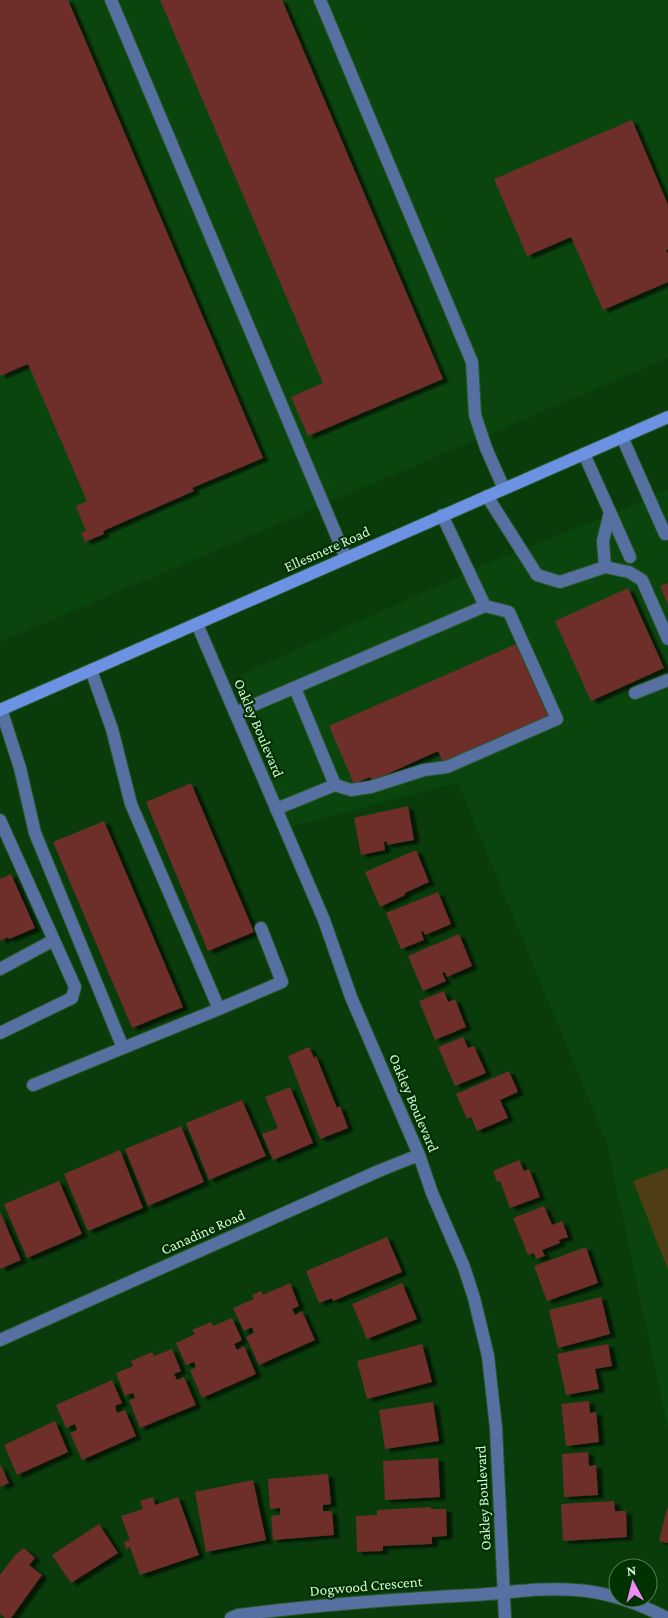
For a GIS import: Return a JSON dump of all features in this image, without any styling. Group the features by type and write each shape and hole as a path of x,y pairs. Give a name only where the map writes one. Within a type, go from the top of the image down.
{"main road":[{"name":"Ellesmere Road","path":"0,709 668,417"}],"street":[{"path":"111,0 346,558"},
{"path":"320,0 472,362 475,415 486,448 504,489"},
{"path":"622,437 665,534 668,533"},
{"path":"584,454 630,557"},
{"path":"487,496 537,576 560,582 605,567 629,572 642,580 668,639"},
{"path":"605,567 603,541 610,512"},
{"path":"442,515 485,606"},
{"path":"235,713 485,606 510,612 557,719 447,767 424,770 372,786 351,790 335,785 276,809"},
{"name":"Oakley Boulevard","path":"197,624 324,920 350,997 419,1155 432,1193 464,1267 488,1356 496,1428 505,1618"},
{"path":"91,670 112,729 131,804 219,1009"},
{"path":"635,693 668,680"},
{"path":"295,688 335,785"},
{"path":"0,709 20,768 35,833 123,1048"},
{"path":"0,820 75,987 72,998 0,1033"},
{"path":"33,1085 282,982 260,928"},
{"path":"0,969 54,940"},
{"name":"Canadine Road","path":"0,1340 372,1174 419,1155"},
{"name":"Dogwood Crescent","path":"231,1618 301,1607 398,1598 577,1590 607,1595 636,1604 667,1618"}],"shaded area":[{"path":"0,0 668,0 668,358 0,642"},
{"path":"668,489 668,1429 607,1143 458,783 284,828 240,675 502,557 622,510"},
{"path":"668,1168 668,1270 633,1181"}],"building":[{"path":"0,0 68,0 263,458 192,488 194,491 103,531 104,534 85,542 81,533 86,531 76,506 87,501 28,364 0,376"},
{"path":"160,0 282,0 443,379 308,436 291,397 323,383"},
{"path":"632,120 668,205 668,249 666,250 668,254 668,282 603,310 571,237 527,256 494,179"},
{"path":"668,583 668,605 660,586"},
{"path":"628,588 664,668 591,701 555,621"},
{"path":"516,644 548,716 443,762 438,751 372,781 370,777 354,784 329,726"},
{"path":"191,783 254,932 208,951 146,802"},
{"path":"408,806 414,840 387,845 387,842 384,842 385,850 361,855 354,818"},
{"path":"104,821 183,1007 132,1028 53,842"},
{"path":"416,850 429,882 380,907 365,872"},
{"path":"11,874 35,928 0,941 0,879"},
{"path":"438,892 451,924 425,935 423,931 421,932 424,940 401,949 386,913"},
{"path":"459,934 472,966 447,977 445,972 442,973 446,981 423,991 408,956"},
{"path":"444,991 448,1002 455,999 466,1027 435,1040 419,1001"},
{"path":"463,1037 468,1048 474,1046 486,1073 455,1086 438,1047"},
{"path":"309,1047 314,1058 316,1056 337,1108 340,1106 348,1128 320,1139 288,1056"},
{"path":"509,1071 518,1092 500,1100 508,1118 477,1131 471,1117 467,1119 456,1094"},
{"path":"290,1087 313,1143 273,1160 262,1134 278,1128 265,1097"},
{"path":"242,1100 266,1156 209,1180 186,1123"},
{"path":"181,1126 204,1182 148,1206 125,1149"},
{"path":"120,1150 143,1208 88,1231 64,1174"},
{"path":"519,1160 524,1171 529,1169 540,1197 510,1208 500,1181 497,1182 493,1171"},
{"path":"59,1181 82,1234 27,1258 4,1204"},
{"path":"544,1206 552,1225 562,1221 568,1237 559,1240 560,1243 542,1250 545,1256 536,1259 534,1253 528,1255 513,1218"},
{"path":"0,1212 21,1260 0,1269"},
{"path":"387,1237 402,1272 333,1301 332,1298 319,1303 306,1271"},
{"path":"586,1247 598,1283 547,1301 534,1266"},
{"path":"290,1283 299,1306 292,1309 295,1315 302,1311 315,1340 259,1365 246,1337 254,1333 252,1327 244,1331 233,1308 254,1299 252,1295 261,1291 263,1295"},
{"path":"402,1283 417,1319 367,1339 352,1304"},
{"path":"601,1297 610,1334 558,1348 549,1310"},
{"path":"232,1318 242,1340 234,1344 237,1350 244,1346 256,1374 202,1398 190,1370 196,1367 194,1362 186,1365 176,1343 195,1334 192,1330 211,1322 213,1326"},
{"path":"422,1344 432,1382 367,1399 357,1361"},
{"path":"608,1344 612,1366 595,1369 599,1389 566,1395 557,1354"},
{"path":"172,1349 181,1371 174,1374 177,1380 184,1377 196,1405 140,1428 129,1400 135,1398 133,1393 125,1396 116,1373 133,1366 131,1361 152,1352 154,1356"},
{"path":"112,1380 122,1403 115,1406 117,1413 125,1410 136,1436 82,1460 70,1433 77,1430 75,1424 66,1428 56,1405"},
{"path":"589,1401 590,1413 596,1412 599,1442 566,1446 561,1404"},
{"path":"433,1402 439,1441 385,1449 379,1410"},
{"path":"55,1421 68,1452 17,1475 4,1445"},
{"path":"588,1452 589,1466 596,1465 598,1495 564,1497 562,1454"},
{"path":"438,1458 440,1497 385,1500 383,1461"},
{"path":"0,1464 9,1483 0,1487"},
{"path":"328,1474 331,1504 323,1505 323,1511 332,1511 334,1535 273,1540 271,1516 280,1515 280,1508 270,1509 268,1479"},
{"path":"253,1480 266,1540 206,1552 195,1492"},
{"path":"153,1497 155,1505 178,1497 199,1555 140,1575 130,1547 126,1549 124,1542 130,1540 121,1516 143,1509 140,1501"},
{"path":"614,1501 615,1511 626,1511 627,1537 563,1541 561,1504"},
{"path":"431,1507 431,1509 446,1509 447,1536 432,1537 432,1544 383,1546 383,1551 357,1552 356,1516 377,1515 377,1510"},
{"path":"668,1508 668,1543 659,1541"},
{"path":"99,1524 118,1553 71,1583 52,1555"},
{"path":"24,1548 35,1558 29,1565 42,1575 11,1618 5,1618 0,1614 0,1575 15,1555"}]}
